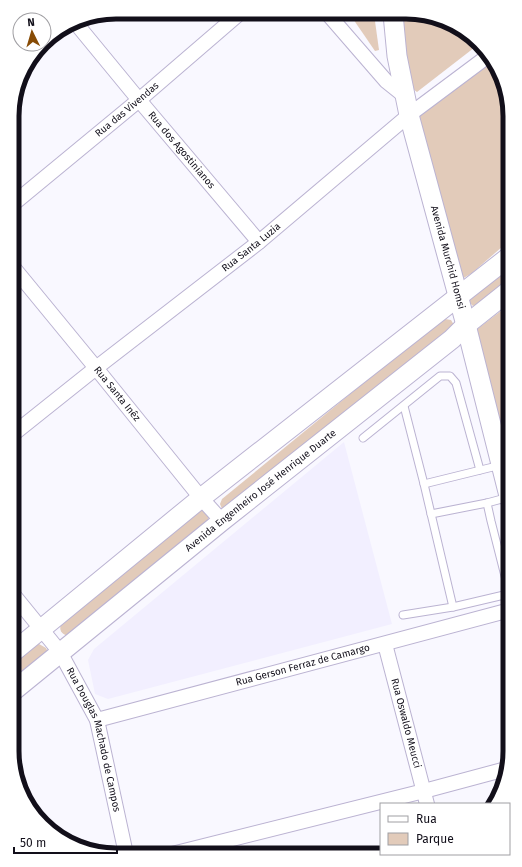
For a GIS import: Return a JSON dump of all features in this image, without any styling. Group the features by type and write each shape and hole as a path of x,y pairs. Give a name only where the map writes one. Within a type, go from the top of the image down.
{"street":[{"name":"Rua das Vivendas","path":"19,199 139,100 233,19"},
{"path":"332,19 407,106"},
{"name":"Avenida Murchid Homsi","path":"393,19 397,56 407,106 466,325 503,472"},
{"name":"Rua dos Agostinianos","path":"79,27 259,242"},
{"name":"Rua Santa Luzia","path":"19,429 259,242 407,106 484,58"},
{"path":"19,646 201,498 503,262"},
{"name":"Rua Santa Inêz","path":"19,274 201,498 222,521"},
{"name":"Avenida Engenheiro José Henrique Duarte","path":"19,686 222,521 452,339 466,325 503,296"},
{"name":"Rua Douglas Machado de Campos","path":"19,601 60,652 97,720 125,848"},
{"name":"Rua Gerson Ferraz de Camargo","path":"97,720 503,612"},
{"name":"Rua Oswaldo Meucci","path":"384,644 425,798"},
{"path":"402,803 425,798 501,771"},
{"path":"199,848 380,808"}],"lane":[{"path":"364,438 440,376 450,376 456,383 480,470"},
{"path":"404,406 424,484 452,607"},
{"path":"424,484 501,464"},
{"path":"431,514 503,500"},
{"path":"487,503 503,568"},
{"path":"403,615 452,607 503,595"}],"shaded area":[{"path":"344,442 392,624 108,699 95,694 88,660 94,649"}],"green space":[{"path":"353,19 375,19 379,50 375,51"},
{"path":"401,19 419,20 443,26 455,32 475,47 417,92 410,87"},
{"path":"488,64 496,79 503,109 503,246 472,273 462,279 418,116"},
{"path":"503,268 503,284 473,306 470,303 470,294"},
{"path":"503,309 503,432 476,330"},
{"path":"445,319 451,320 454,325 222,509 220,504 222,499 438,322"},
{"path":"198,509 208,515 208,520 71,635 67,636 60,630 61,624"},
{"path":"39,644 46,648 49,654 19,678 19,657 34,645"}]}
